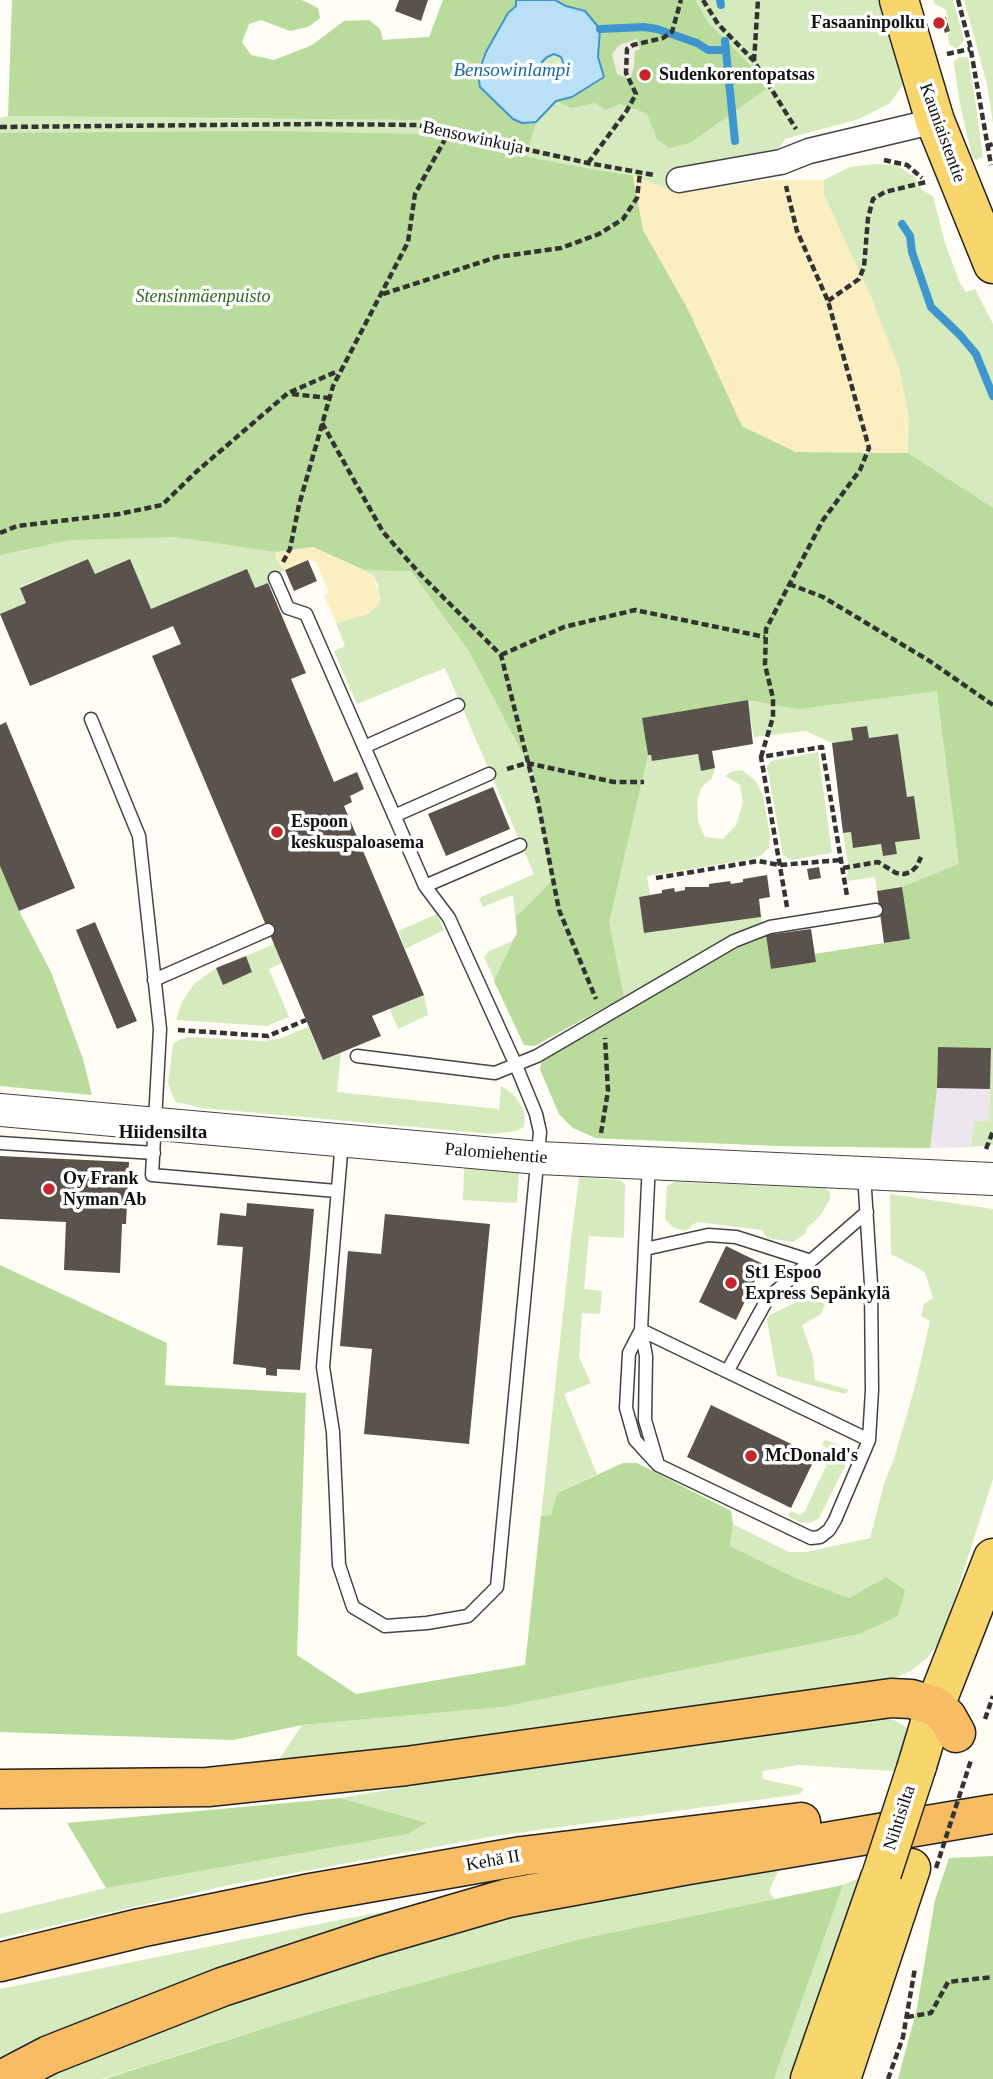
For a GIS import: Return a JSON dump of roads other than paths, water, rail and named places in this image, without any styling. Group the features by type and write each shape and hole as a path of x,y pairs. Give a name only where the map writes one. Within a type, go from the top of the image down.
{"highway":[{"path":"0,1789 208,1787 406,1766 891,1698 911,1699 945,1745"},
{"path":"3,2079 49,2055 222,1987 374,1937 508,1899 993,1812"},
{"name":"Kehä II","path":"0,1962 140,1928 293,1897 522,1856 801,1822 993,1812"}],"main road":[{"name":"Kauniaistentie","path":"898,0 935,121 993,264"},
{"name":"Nihtisilta","path":"945,1745 993,1558"},
{"name":"Nihtisilta","path":"841,2079 910,1870 993,1576"},
{"name":"Nihtisilta","path":"810,2079 910,1870"}],"street":[{"path":"679,180 780,162 810,151 935,121"},
{"name":"Palomiehentie","path":"0,1110 155,1139 342,1141 539,1158 864,1174 990,1164"}],"lane":[{"path":"275,578 288,608 306,614 425,886 449,918 515,1063 536,1114 540,1132 497,1587 468,1616 385,1626 353,1606 339,1565 333,1432 323,1367 342,1141"},
{"path":"364,747 458,705"},
{"path":"91,719 139,836 160,1029 152,1175 337,1191"},
{"path":"394,816 489,774"},
{"path":"425,886 520,845"},
{"path":"357,1056 495,1073 537,1056 604,1019 734,941 770,927 876,911"},
{"path":"154,979 268,930"},
{"path":"0,1143 155,1139"},
{"path":"649,1163 641,1330 646,1356 645,1420 658,1465"},
{"path":"641,1330 629,1353 626,1408 635,1440 658,1465 811,1538 820,1537 835,1520 869,1440 872,1391 864,1174"},
{"path":"728,1370 768,1298 867,1212"},
{"path":"645,1249 708,1235 736,1237 811,1261"},
{"path":"641,1330 869,1440"}],"water":[{"name":"Bensowinlampi","path":"516,0 555,0 585,11 600,29 598,57 604,77 572,97 556,101 536,122 522,123 513,119 480,87 478,74 486,52 508,13 516,6","holes":["554,54 561,57 565,68 562,77 556,81 550,79 542,68 542,62"]}],"waterway":[{"path":"720,0 721,5"},
{"path":"600,29 657,29 697,43 708,50 726,50"},
{"path":"725,41 735,141"},
{"path":"902,224 910,236 912,252 931,307 976,354 993,396"}],"place":[{"name":"Fasaaninpolku","path":"939,23"},
{"name":"Sudenkorentopatsas","path":"645,75"},
{"name":"Espoon keskuspaloasema","path":"277,832"},
{"name":"Oy Frank Nyman Ab","path":"49,1189"},
{"name":"St1 Espoo Express Sepänkylä","path":"731,1283"},
{"name":"McDonald's","path":"751,1456"}],"district":[{"name":"Hiidensilta","path":"163,1133"}],"park label":[{"name":"Stensinmäenpuisto","path":"203,297"}]}
